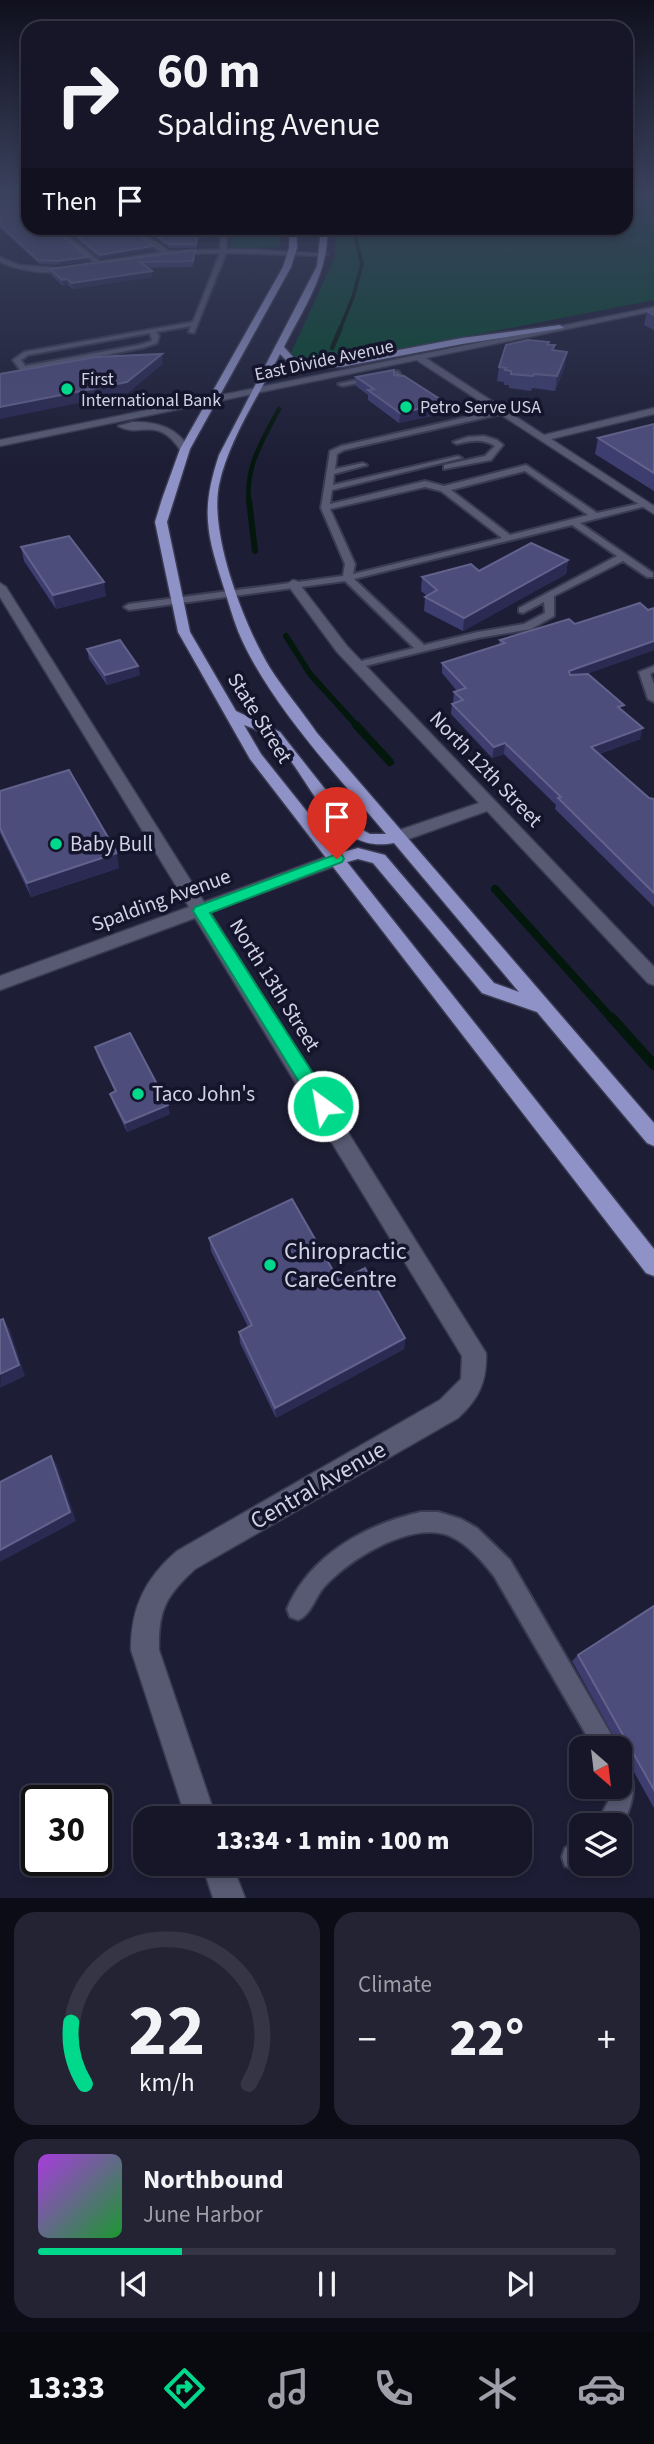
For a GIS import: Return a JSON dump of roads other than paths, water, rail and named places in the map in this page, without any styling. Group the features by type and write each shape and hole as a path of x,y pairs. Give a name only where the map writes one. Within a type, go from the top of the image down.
{"main road":[{"name":"State Street","path":"278,284 185,449 161,522 184,632 254,756 654,1266"},
{"name":"State Street","path":"312,284 225,455 214,485 214,539 230,594 252,649 312,736 654,1137"},
{"path":"280,348 291,360 299,363 341,364 462,341 560,328"},
{"path":"231,714 275,735 356,832 365,839 397,837"},
{"path":"337,859 358,853 379,859 488,988 543,1008"}],"street":[{"name":"East Divide Avenue","path":"0,443 654,309"},
{"path":"418,357 654,511"},
{"path":"543,438 654,411"},
{"path":"640,415 654,423"},
{"path":"64,430 154,426 175,434 185,449"},
{"name":"North 12th Street","path":"293,584 320,623 357,665 654,978"},
{"name":"North 13th Street","path":"0,587 466,1336 474,1353 475,1375 468,1394 449,1409"},
{"path":"397,837 490,805"},
{"name":"Spalding Avenue","path":"0,984 337,859"},
{"name":"Central Avenue","path":"197,1806 145,1650 144,1622 153,1597 168,1576 186,1560 449,1409"},
{"path":"221,1876 229,1898"}],"lane":[{"path":"192,332 211,284"},
{"path":"0,377 25,372 17,360 26,353 196,323"},
{"path":"23,369 141,347 155,342 156,336 152,331"},
{"path":"342,384 397,373"},
{"path":"376,431 469,411"},
{"path":"347,578 350,564 325,508 333,453 341,448 502,411"},
{"path":"452,423 478,438"},
{"path":"428,466 452,467 488,458 499,445 494,440 478,438 457,442"},
{"path":"471,455 497,449"},
{"path":"327,489 458,458"},
{"path":"329,473 363,465"},
{"path":"444,489 526,468 595,516"},
{"path":"325,508 425,484 444,489 508,538"},
{"path":"129,607 347,578 643,504"},
{"path":"573,522 650,575"},
{"path":"523,610 623,557"},
{"path":"347,578 422,649"},
{"path":"357,665 478,635 527,626 550,614 549,595"},
{"path":"478,635 508,617"},
{"path":"654,668 644,672 654,699"},
{"path":"298,1609 316,1577 331,1563 388,1530 408,1523 446,1523 466,1532 487,1548 502,1568 600,1736"}],"waterway":[{"path":"340,329 357,284"},
{"path":"332,348 341,327"},
{"path":"249,502 248,489 253,465 261,442 279,409"},
{"path":"249,500 255,551"},
{"path":"286,636 310,674 358,727"},
{"path":"356,725 390,762"},
{"path":"495,889 613,1020"},
{"path":"612,1018 654,1065"}],"place":[{"name":"First International Bank","path":"67,389"},
{"name":"Petro Serve USA","path":"406,407"},
{"name":"Baby Bull","path":"56,844"},
{"name":"Taco John's","path":"138,1094"},
{"name":"Chiropractic CareCentre","path":"270,1265"}]}
